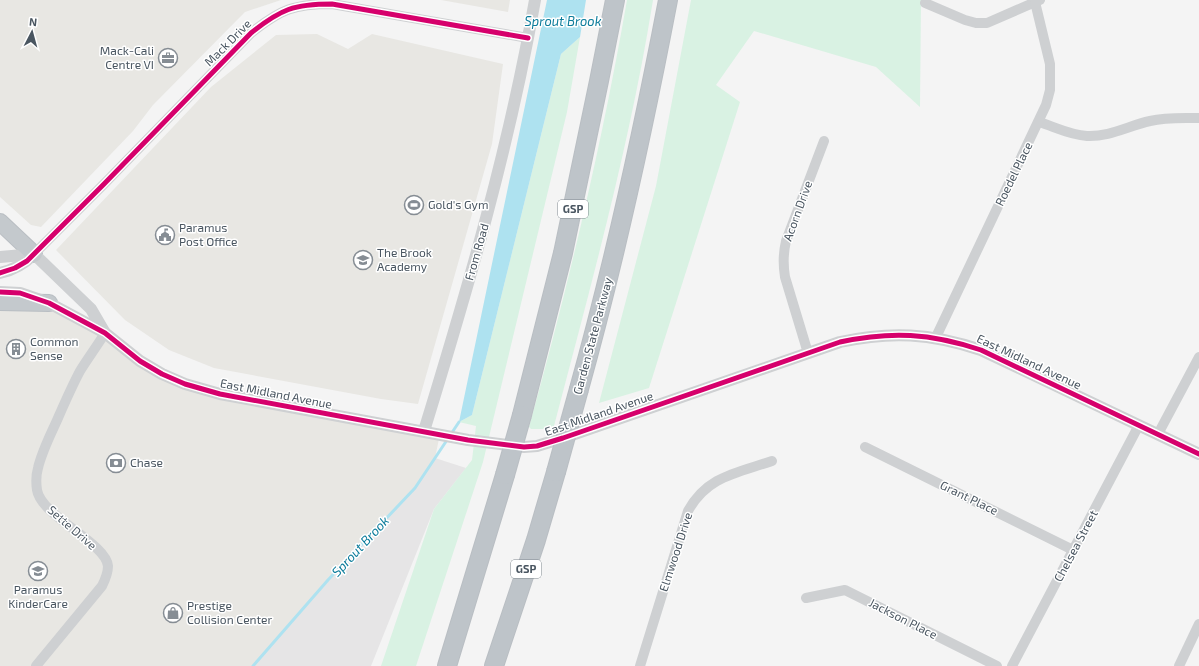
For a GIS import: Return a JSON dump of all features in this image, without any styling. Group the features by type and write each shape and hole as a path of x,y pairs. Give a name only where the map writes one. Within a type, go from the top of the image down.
{"highway":[{"name":"GSP","path":"447,666 522,415 563,254 615,0"},
{"name":"Garden State Parkway","path":"494,666 536,540 598,320 626,205 668,0"},
{"path":"0,222 34,254"},
{"path":"0,302 49,303"}],"street":[{"name":"From Road","path":"424,431 464,301 485,225 511,123 535,0"},
{"path":"925,3 964,20 976,23 987,23 1038,1"},
{"name":"Roedel Place","path":"936,338 1046,105 1050,90 1051,75 1038,1"},
{"name":"Mack Drive","path":"34,254 110,179 251,33 269,18 289,8 312,4 332,4 528,38"},
{"path":"1039,122 1070,133 1086,136 1103,135 1149,121 1169,118 1199,118"},
{"name":"Acorn Drive","path":"808,353 785,277 784,250 786,241 824,141"},
{"path":"0,257 34,254"},
{"path":"0,273 7,272 22,265 34,254"},
{"name":"East Midland Avenue","path":"34,254 91,309 105,333"},
{"name":"East Midland Avenue","path":"0,292 20,293 49,303 105,333 140,361 162,374 185,384 220,394 468,440 524,447 537,446 840,342 863,337 907,335 958,342 990,354 1199,454"},
{"name":"Sette Drive","path":"36,666 102,586 106,577 108,566 105,558 97,549 46,506 37,491 36,479 46,446 73,385 105,333"},
{"path":"1158,434 1199,357"},
{"name":"Chelsea Street","path":"1012,666 1139,425"},
{"name":"Grant Place","path":"865,446 1073,550"},
{"name":"Elmwood Drive","path":"640,666 688,511 694,500 701,491 720,479 772,461"},
{"name":"Jackson Place","path":"806,598 846,590 997,666"},
{"path":"1179,666 1199,624"}],"shaded area":[{"path":"0,0 281,0 245,12 153,105 133,131 41,227 31,225 0,197"},
{"path":"441,0 510,0 508,12"},
{"path":"317,34 348,49 372,34 503,64 492,144 418,404 381,399 214,368 169,350 125,320 56,250 211,87 276,35"},
{"path":"0,302 49,303 185,384 440,434 435,458 415,488 358,548 253,666 0,666"},
{"path":"435,458 466,468 434,509 371,666 253,666 358,548 415,488"}],"green space":[{"path":"627,0 653,0 644,54 621,161 596,267 554,426 544,429 531,429 529,427 571,268 607,108"},
{"path":"691,0 921,0 920,107 876,67 754,31 716,85 740,102 649,388 599,403 656,186"},
{"path":"580,37 567,112 483,462 416,666 381,666 434,509 472,460 476,426 459,422 472,415 561,54"}],"water":[{"name":"Sprout Brook","path":"547,0 586,0 580,37 561,54 472,415 459,422"}],"waterway":[{"name":"Sprout Brook","path":"451,434 459,422"},
{"name":"Sprout Brook","path":"253,666 328,580 415,488 447,440"}],"cycle path":[{"path":"0,273 15,268 27,261 251,33 280,13 308,5 332,4 528,38"},
{"path":"0,292 20,293 49,303 105,333 140,361 162,374 185,384 220,394 468,440 524,447 537,446 840,342 859,338 894,335 927,337 945,340 981,350 1199,454"}],"place":[{"name":"Mack-Cali Centre VI","path":"168,58"},
{"name":"Gold's Gym","path":"414,205"},
{"name":"Paramus Post Office","path":"165,235"},
{"name":"The Brook Academy","path":"363,260"},
{"name":"Common Sense","path":"16,349"},
{"name":"Chase","path":"116,463"},
{"name":"Paramus KinderCare","path":"38,571"},
{"name":"Prestige Collision Center","path":"173,613"}]}
